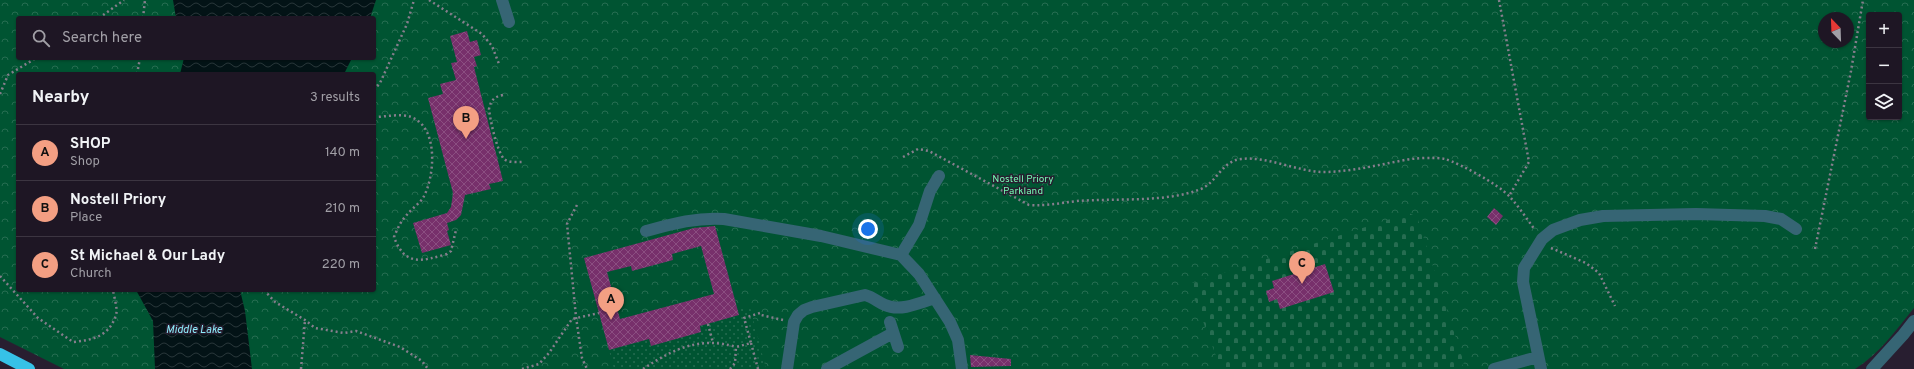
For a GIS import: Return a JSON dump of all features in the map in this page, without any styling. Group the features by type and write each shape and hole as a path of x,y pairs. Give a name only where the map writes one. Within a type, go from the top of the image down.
{"highway":[{"path":"0,354 29,369"}],"street":[{"path":"502,0 509,22"},
{"path":"901,255 919,225 930,191 939,176"},
{"path":"1494,369 1540,363 1523,282 1524,268 1542,239 1553,230 1565,224 1603,216 1696,214 1765,216 1781,219 1796,229"},
{"path":"646,231 680,222 710,218 724,219 821,236 901,255 919,274 943,309 958,340 962,369"},
{"path":"787,369 794,322 804,310 865,295 871,296 884,305 897,308 935,298"},
{"path":"1872,369 1903,335 1914,320"},
{"path":"827,369 891,327 898,347"}],"path":[{"path":"102,16 124,0"},
{"path":"144,16 145,0"},
{"path":"376,88 380,83 407,24 414,0"},
{"path":"429,0 482,34 492,46 499,64"},
{"path":"1499,0 1529,162 1509,196"},
{"path":"1815,249 1851,71 1863,0"},
{"path":"0,94 8,75 33,60"},
{"path":"137,72 140,60"},
{"path":"503,95 494,97 490,103 489,109 500,153 505,160 512,162 523,162"},
{"path":"376,117 406,116 413,118 426,131 432,149 431,170 423,198 405,216 394,237 403,255 418,260 447,254 451,251 456,230"},
{"path":"903,157 918,149 930,151 1029,205 1048,206 1076,201 1136,199 1176,195 1202,188 1225,166 1240,159 1255,159 1321,172 1360,170 1407,160 1444,159 1474,172 1509,196 1542,239 1552,248 1586,263 1599,273 1615,306"},
{"path":"577,205 567,224 576,317 582,358 587,369"},
{"path":"0,276 38,318 73,342 94,340 106,331 116,314 113,292"},
{"path":"266,292 275,302 305,320 315,328 344,333 356,331 400,348 422,361 428,369"},
{"path":"522,369 539,364 550,353 572,319 599,313"},
{"path":"758,369 744,318 760,313 762,315 794,322"},
{"path":"301,369 305,320"},
{"path":"708,324 713,343"},
{"path":"643,369 667,353 694,344 719,342 736,347 751,343"},
{"path":"730,369 735,362 736,347"}],"green space":[{"name":"Nostell Priory Parkland","path":"0,0 1914,0 1914,308 1879,349 1855,369 64,369 0,337"},
{"path":"1409,213 1417,217 1464,363 1459,369 1221,369 1189,284"},
{"path":"750,307 766,369 614,369 609,350 649,339 651,346 701,332 700,326 739,315 738,309"}],"water":[{"path":"173,0 376,0 371,16 176,16"},
{"path":"184,60 351,60 345,72 180,72"},
{"name":"Middle Lake","path":"137,292 240,292 245,311 252,369 155,369 153,321"}],"building":[{"path":"467,31 470,42 477,40 481,55 474,57 477,66 474,67 503,181 489,184 491,189 465,195 461,215 456,220 447,223 449,230 447,231 451,245 422,253 413,223 447,213 451,207 453,193 428,98 443,94 440,84 456,80 451,63 457,62 450,36"},
{"path":"1494,208 1503,216 1496,225 1487,217"},
{"path":"715,226 739,315 700,326 701,332 651,346 649,339 609,350 584,258 694,228","holes":["701,246 714,294 620,319 607,272 631,266 632,271 673,260 672,254"]},
{"path":"1325,264 1334,292 1280,309 1277,299 1269,302 1266,291 1274,288 1272,281"},
{"path":"970,355 1011,359 1011,366 971,367"}],"place":[{"name":"Nostell Priory","path":"466,139"},
{"name":"St Michael & Our Lady","path":"1302,284"},
{"name":"SHOP","path":"611,320"}]}
